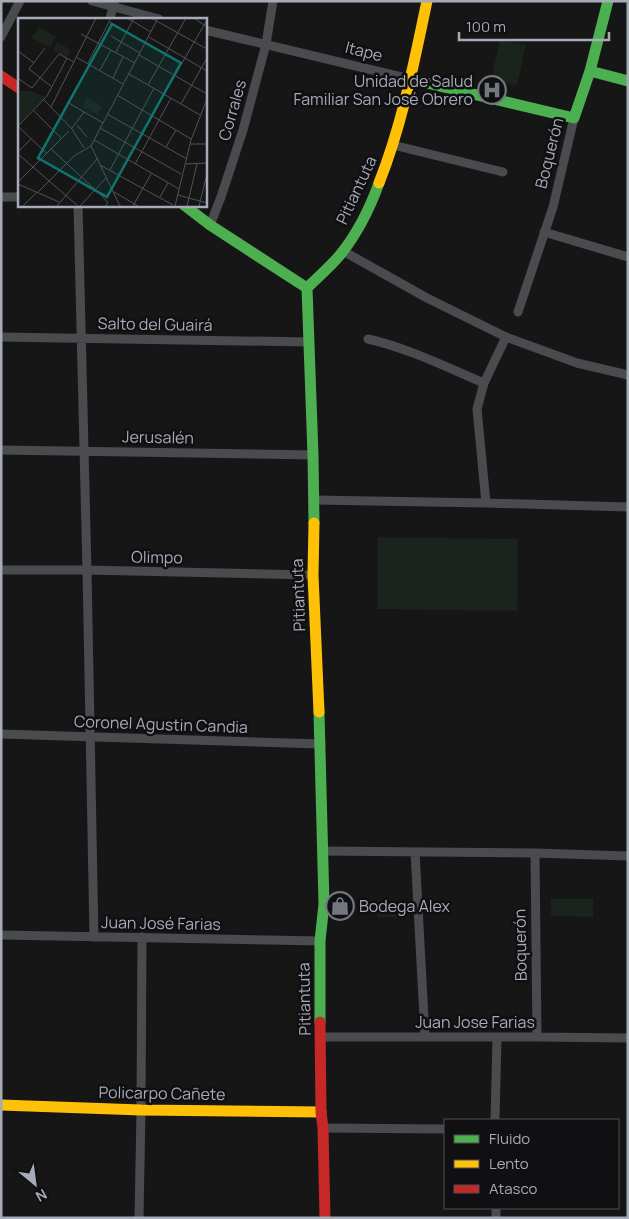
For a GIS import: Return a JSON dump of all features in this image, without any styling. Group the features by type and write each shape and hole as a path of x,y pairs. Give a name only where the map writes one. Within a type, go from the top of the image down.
{"street":[{"path":"1,37 20,1"},
{"path":"92,1 113,4 156,18"},
{"name":"Corrales","path":"210,225 243,130 266,44 272,1"},
{"name":"Pitiantuta","path":"324,1218 320,941 324,904 321,744 313,575 314,454 307,288 343,251 368,210 394,145 427,1"},
{"name":"Boquerón","path":"518,312 552,207 574,118 590,70 608,1"},
{"path":"110,18 113,4"},
{"name":"Itape","path":"206,30 574,118"},
{"path":"590,70 628,82"},
{"path":"1,76 18,87"},
{"path":"394,145 503,172"},
{"path":"1,197 18,197"},
{"path":"78,206 94,936"},
{"path":"185,206 210,225 307,288"},
{"path":"544,232 628,257"},
{"path":"343,251 427,298 506,337 577,363 628,375"},
{"name":"Salto del Guairá","path":"1,337 309,342"},
{"path":"486,503 477,409 484,383 506,337"},
{"path":"368,339 409,351 484,383"},
{"name":"Jerusalén","path":"1,450 314,454"},
{"path":"314,500 628,507"},
{"name":"Olimpo","path":"1,570 313,575"},
{"name":"Coronel Agustin Candia","path":"1,734 321,744"},
{"path":"323,851 628,856"},
{"path":"415,852 425,1036"},
{"name":"Boquerón","path":"535,853 537,1036"},
{"name":"Juan José Farias","path":"1,935 320,941"},
{"path":"139,1218 142,937"},
{"name":"Juan Jose Farias","path":"321,1037 537,1036 628,1038"},
{"path":"495,1119 497,1037"},
{"name":"Policarpo Cañete","path":"1,1105 141,1110 321,1112"},
{"path":"323,1128 444,1129"}],"shaded area":[{"path":"500,40 526,45 517,85 491,80"},
{"path":"378,537 518,539 517,611 377,609"},
{"path":"551,899 593,899 593,917 551,916"},
{"path":"378,903 406,904 406,918 377,917"}],"traffic: fast":[{"path":"410,79 574,118 590,71 608,1"},
{"path":"590,71 628,81"},
{"path":"314,523 307,288 332,264 346,247 372,202 379,183"},
{"path":"185,206 210,225 307,288"},
{"path":"319,712 324,904 320,941 320,1022"}],"traffic: slow":[{"path":"379,183 401,116 427,1"},
{"path":"314,523 313,575 319,712"},
{"path":"1,1105 141,1110 321,1112"}],"traffic: jam":[{"path":"1,76 18,87"},
{"path":"320,1022 325,1218"}],"place":[{"name":"Unidad de Salud Familiar San José Obrero","path":"492,90"},
{"name":"Bodega Alex","path":"340,906"}]}
